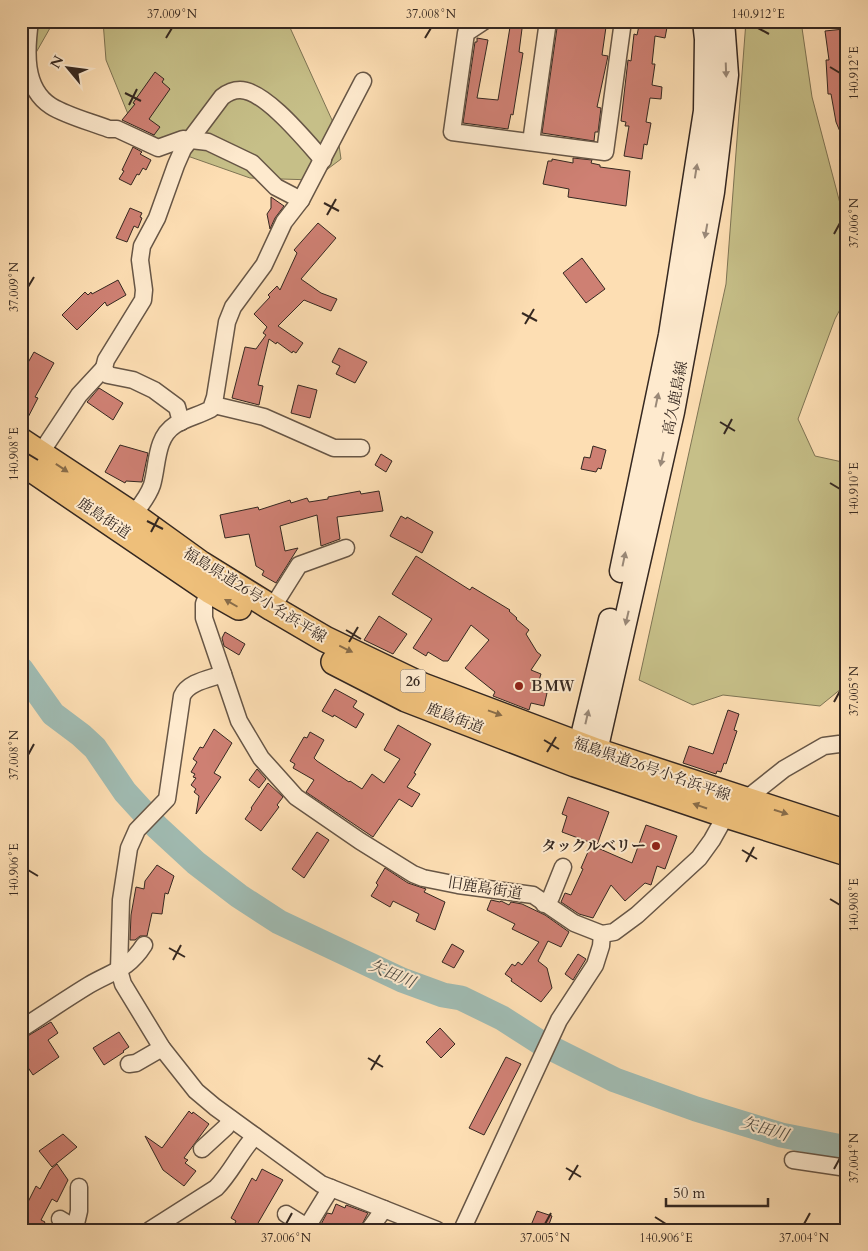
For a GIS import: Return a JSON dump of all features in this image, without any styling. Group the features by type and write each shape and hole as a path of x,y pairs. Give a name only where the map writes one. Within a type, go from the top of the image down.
{"main road":[{"name":"高久鹿島線","path":"586,758 618,586 670,335 705,111 706,39 704,21"},
{"name":"高久鹿島線","path":"586,758 673,412 713,192 727,75 723,21"},
{"name":"鹿島街道","path":"28,452 209,590 315,652 406,699 586,758"},
{"name":"福島県道26号小名浜平線","path":"28,452 133,515 201,564 272,608 325,639 423,686 586,758 735,807 847,834"},
{"name":"26","path":"735,807 847,853"}],"street":[{"path":"30,21 27,42 30,77 43,100 52,107 109,129 117,129 158,148 183,139 208,142 252,162 276,187 301,200"},
{"path":"484,21 466,33 452,132 606,152 623,21"},
{"path":"531,142 548,21"},
{"path":"133,515 148,495 162,438 175,425 211,409 214,405 227,322 234,307 264,266 284,222 301,200 363,81"},
{"path":"28,452 104,368 106,360 143,300 144,290 140,252 145,239 157,218 176,165 190,139 222,97 230,92 240,90 247,91 265,100 323,160"},
{"path":"104,368 108,375 133,380 154,390 176,407 182,422"},
{"path":"214,405 264,417 334,448 361,448"},
{"path":"272,608 299,565 346,548"},
{"name":"旧鹿島街道","path":"209,590 204,604 204,618 239,721 261,758 296,797 360,841 413,874 423,878 458,885 533,895 574,923 602,934"},
{"path":"223,674 189,686 184,691 167,800 137,830 131,841 121,900 119,970 123,984 162,1048 196,1091 231,1119 307,1174 331,1188 437,1230"},
{"path":"462,1230 559,1020 595,965 601,946 602,934 614,932 637,915 699,858 735,807 784,769 824,746 847,745"},
{"path":"544,904 551,897 563,867"},
{"path":"21,1029 103,976 119,970 136,957 144,945"},
{"path":"129,1064 136,1063 162,1048"},
{"path":"202,1149 226,1127 231,1119"},
{"path":"150,1230 216,1188 255,1136"},
{"path":"793,1160 847,1168"},
{"path":"60,1219 76,1229 79,1211 79,1188"},
{"path":"286,1214 307,1227 331,1188"},
{"path":"369,1230 384,1209"}],"shaded area":[{"path":"21,21 54,21 21,79"},
{"path":"103,21 287,21 337,131 341,159 313,180 250,178 179,153 130,119 106,60"},
{"path":"746,21 801,21 812,97 847,230 847,296 835,319 798,419 815,456 847,463 847,684 820,706 723,695 693,705 639,680 726,284"}],"building":[{"path":"511,21 523,21 519,52 523,53 513,115 511,114 508,129 463,123 475,42 477,42 477,38 488,40 477,98 498,100"},
{"path":"558,21 605,21 604,27 606,27 602,55 608,56 597,107 601,108 598,132 595,132 594,141 542,133"},
{"path":"640,21 668,22 665,38 655,36 652,64 655,64 652,85 662,87 661,99 650,98 646,122 651,123 647,145 644,144 642,159 624,156 629,126 625,126 626,122 621,121 628,60 631,61 634,34 637,35"},
{"path":"844,29 847,48 846,146 836,122 831,94 828,94 826,60 829,60 825,31"},
{"path":"155,72 164,79 162,82 170,89 149,119 160,127 154,135 122,120 135,104 133,103"},
{"path":"133,147 142,152 140,154 151,160 146,170 143,168 139,175 137,174 131,185 119,179"},
{"path":"573,158 592,160 591,163 600,165 600,167 630,171 626,206 568,197 569,189 543,184 548,161 552,161 552,159 573,163"},
{"path":"271,197 284,206 270,229 267,214 271,208"},
{"path":"130,208 142,213 140,217 142,218 138,228 134,226 127,242 116,238"},
{"path":"318,223 336,238 301,279 321,293 337,299 331,311 304,300 278,326 303,343 296,353 293,351 292,353 277,342 276,344 269,339 258,385 263,386 259,405 232,398 245,347 256,349 266,335 263,333 267,327 254,314 270,297 268,295 277,286 280,290 297,253 294,250"},
{"path":"582,258 605,289 586,303 563,273"},
{"path":"118,280 126,295 107,306 105,302 77,330 62,315 85,292 88,295 91,292 92,294"},
{"path":"339,348 367,362 355,383 336,374 340,366 332,362"},
{"path":"34,352 54,363 35,397 38,398 23,427 21,427 21,375"},
{"path":"298,385 317,390 310,418 291,413"},
{"path":"99,388 123,403 113,420 87,402"},
{"path":"120,445 148,453 142,482 126,481 125,483 105,472"},
{"path":"593,446 606,450 601,469 598,468 596,472 581,469 584,457 590,458"},
{"path":"381,454 392,461 386,472 375,465"},
{"path":"360,491 361,494 379,491 383,511 337,517 340,539 321,546 317,515 280,526 285,551 298,548 276,583 262,575 264,571 256,566 249,534 225,538 220,515 258,507 259,510 290,500 291,503 307,498 309,502"},
{"path":"401,516 406,519 407,517 433,532 422,553 390,536"},
{"path":"416,556 470,590 472,587 510,610 516,619 529,630 526,634 537,652 541,655 531,670 541,674 536,690 547,693 544,706 531,703 529,710 493,696 495,692 465,668 489,640 471,625 448,661 443,661 428,652 426,656 413,648 432,619 392,594"},
{"path":"379,616 407,634 393,654 364,640"},
{"path":"225,632 245,644 239,655 224,646 222,638"},
{"path":"335,689 357,701 353,707 364,714 356,728 334,715 333,717 322,711"},
{"path":"728,710 739,714 734,730 737,731 726,764 724,763 721,772 717,771 716,774 683,763 689,746 713,754"},
{"path":"398,725 431,744 414,773 416,774 407,787 420,794 412,807 399,799 373,837 306,792 314,780 293,768 295,764 290,761 304,737 307,738 310,732 324,740 314,758 317,761 362,789 372,774 384,783 400,759 384,750"},
{"path":"214,729 232,743 214,773 221,777 196,814 199,796 194,792 196,789 191,785 196,778 193,777 195,774 191,772 197,762 193,759 200,747 203,748"},
{"path":"257,769 266,779 259,788 249,780"},
{"path":"268,783 283,797 277,805 279,807 261,831 245,819"},
{"path":"568,797 609,812 597,845 562,832 567,816 562,814"},
{"path":"646,825 677,836 665,869 657,866 651,885 645,883 625,901 611,885 593,918 579,914 561,902 565,893 571,895 591,845 632,863"},
{"path":"317,832 329,840 304,878 292,869"},
{"path":"157,865 174,876 168,894 165,893 162,914 152,913 147,936 140,936 135,940 130,940 131,915 136,887 144,889 145,881"},
{"path":"385,868 408,883 426,889 424,892 445,902 435,930 416,921 419,914 393,901 390,907 371,896"},
{"path":"491,900 501,901 509,905 511,902 522,904 545,915 569,932 561,947 548,941 538,961 547,968 552,988 541,1002 511,981 512,979 505,974 512,964 515,966 518,962 522,965 539,942 512,929 515,924 487,910"},
{"path":"452,944 464,951 454,968 442,962"},
{"path":"578,954 586,959 573,980 565,974"},
{"path":"51,1022 58,1033 48,1040 59,1057 33,1075 21,1057 21,1039"},
{"path":"440,1028 455,1044 441,1058 426,1042"},
{"path":"119,1032 129,1047 104,1065 93,1048"},
{"path":"506,1057 521,1064 484,1135 469,1128"},
{"path":"189,1111 209,1124 184,1158 188,1160 185,1163 196,1171 184,1186 163,1170 145,1136 162,1148"},
{"path":"63,1134 77,1147 52,1167 39,1151"},
{"path":"57,1164 68,1180 57,1202 52,1199 41,1220 45,1222 41,1230 22,1230 25,1224 21,1222 21,1216 36,1186 40,1189 50,1170"},
{"path":"262,1169 283,1180 254,1230 242,1230 234,1225 236,1221 231,1218 252,1178 256,1181"},
{"path":"336,1204 345,1208 346,1205 368,1213 359,1230 318,1230 327,1213 332,1214"},
{"path":"537,1211 552,1216 547,1230 529,1230"}],"waterway":[{"name":"矢田川","path":"21,669 53,714 95,748 125,792 157,827 196,863 239,896 279,922 402,980 443,995 461,998 502,1018 541,1043 615,1080 696,1109 781,1135 847,1148"}],"place":[{"name":"ＢＭＷ","path":"519,686"},
{"name":"タックルベリー","path":"656,846"}]}
